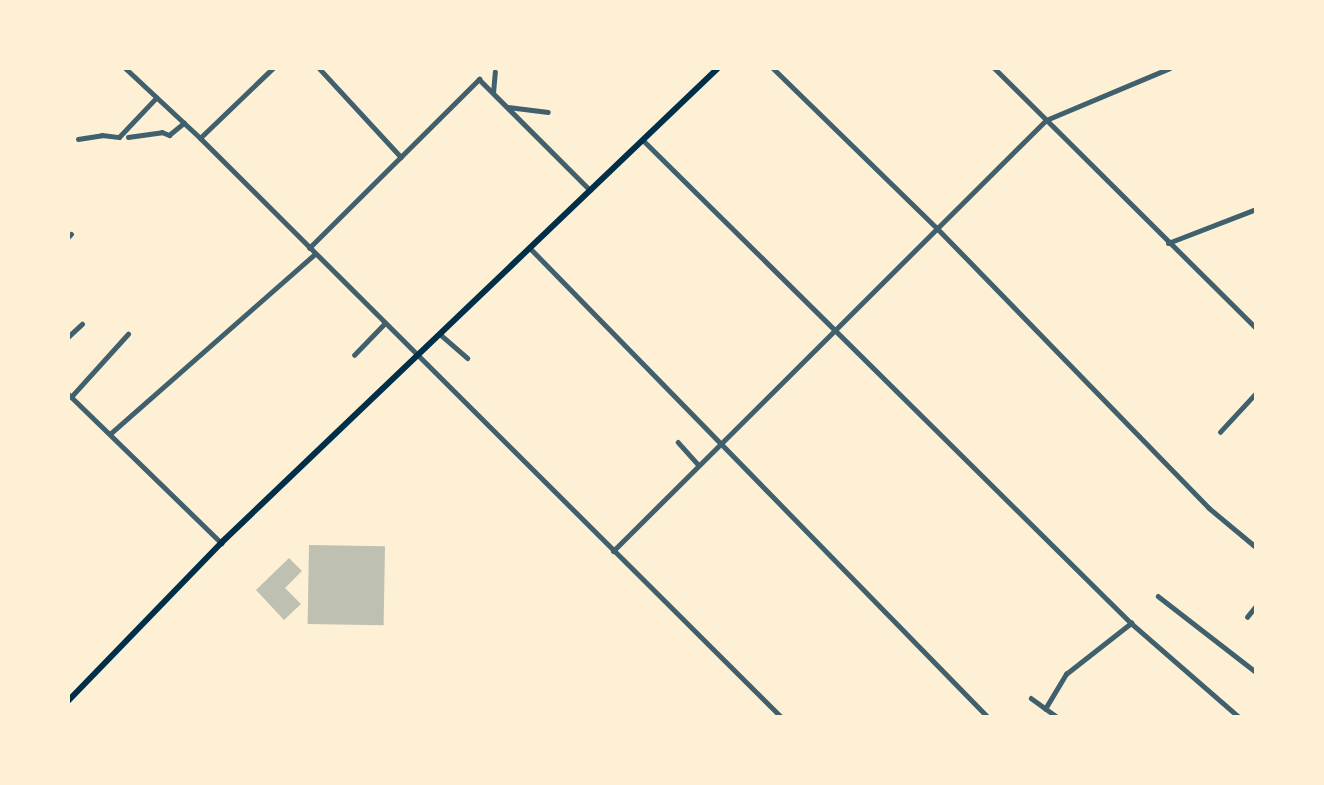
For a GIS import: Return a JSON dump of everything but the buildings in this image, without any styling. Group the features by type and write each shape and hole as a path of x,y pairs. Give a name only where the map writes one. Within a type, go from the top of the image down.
{"main road":[{"path":"68,701 221,543 718,68"}],"street":[{"path":"124,68 200,138 417,358 781,717"},
{"path":"200,138 273,68"},
{"path":"319,68 401,157"},
{"path":"773,68 937,228 1146,445 1256,547"},
{"path":"993,68 1256,328"},
{"path":"613,551 1046,120 1170,68"},
{"path":"493,93 495,72"},
{"path":"309,248 479,79 590,191"},
{"path":"78,139 102,135 119,137 156,98"},
{"path":"507,107 548,112"},
{"path":"128,137 162,132 169,135 184,123"},
{"path":"643,140 832,332 1131,623 1239,717"},
{"path":"1168,243 1256,209"},
{"path":"531,249 723,441 988,717"},
{"path":"110,434 315,254"},
{"path":"68,337 82,324"},
{"path":"354,355 384,324"},
{"path":"128,334 70,395 221,543"},
{"path":"441,335 467,358"},
{"path":"1220,432 1256,393"},
{"path":"678,442 699,465"},
{"path":"1158,596 1256,672"},
{"path":"1247,617 1256,606"},
{"path":"1045,709 1066,674 1131,623"},
{"path":"1031,698 1057,717"}]}
